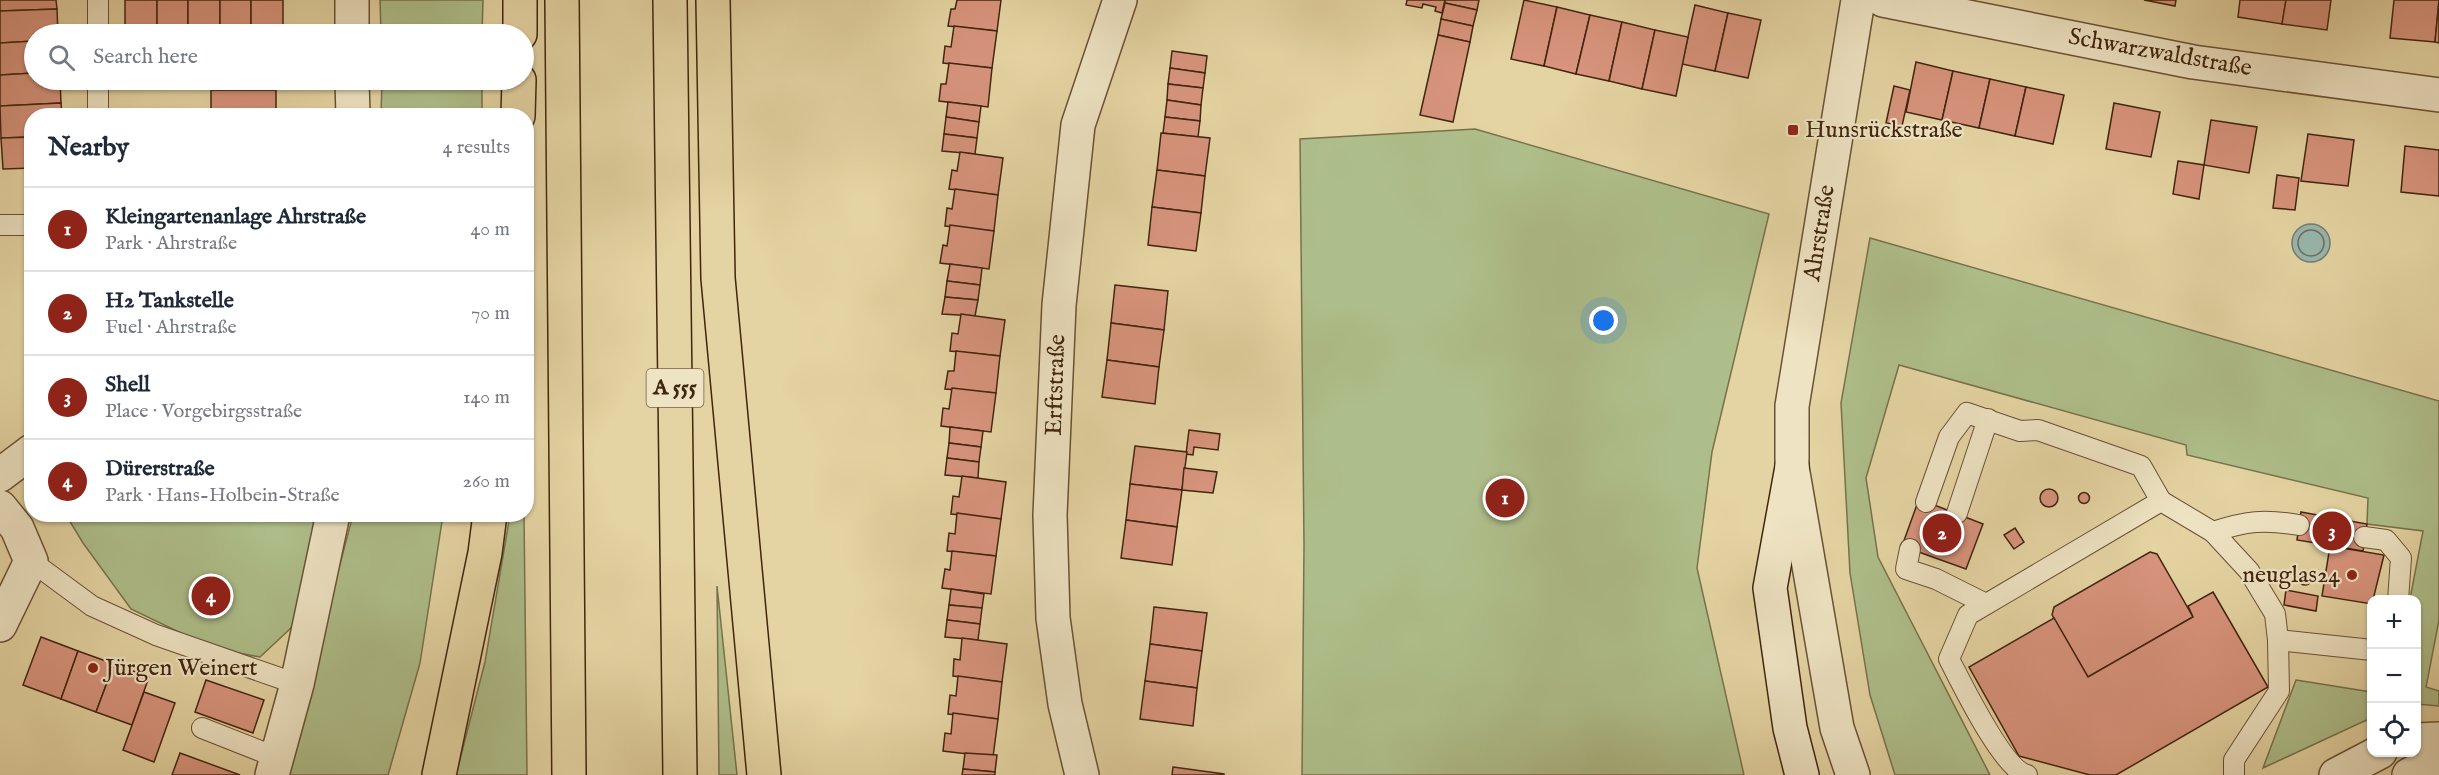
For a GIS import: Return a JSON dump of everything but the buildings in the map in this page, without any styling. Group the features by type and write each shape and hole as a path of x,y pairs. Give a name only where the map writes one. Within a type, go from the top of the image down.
{"highway":[{"path":"520,0 520,24"},
{"path":"562,0 569,775"},
{"name":"A 555","path":"670,0 680,775"},
{"path":"713,0 718,278 764,775"},
{"path":"518,108 519,90"},
{"path":"439,775 485,553 489,522"}],"street":[{"path":"352,0 352,24"},
{"name":"Erftstraße","path":"1082,775 1065,704 1053,618 1050,515 1059,316 1078,125 1120,0"},
{"name":"Ahrstraße","path":"1853,775 1837,728 1792,467 1792,406 1858,0"},
{"name":"Schwarzwaldstraße","path":"1883,0 2193,62 2439,95"},
{"path":"352,90 353,108"},
{"path":"0,475 24,457"},
{"name":"Ahrstraße","path":"1792,467 1770,588 1790,728 1802,775"},
{"path":"0,507 17,528 31,561 0,625"},
{"path":"275,766 297,684 331,522"},
{"path":"2421,741 2439,740"},
{"path":"2336,775 2372,757"},
{"path":"2409,775 2439,759"}],"lane":[{"path":"98,0 98,24"},
{"path":"98,90 98,108"},
{"path":"0,225 24,225"},
{"path":"1926,502 1949,436 1967,413 2020,431 2038,430 2141,466 2161,501 2213,532 2249,571 2275,614 2279,691 2234,760 2234,775"},
{"path":"1958,513 1988,419"},
{"path":"2027,775 2021,773 2000,751 1949,659 1968,615 2161,501"},
{"path":"2213,532 2243,522 2271,520 2299,525"},
{"path":"2364,537 2386,540 2402,558 2398,595"},
{"path":"1910,549 1906,570 1939,570 1986,604"},
{"path":"31,561 92,606 156,635 297,684"},
{"path":"2278,640 2367,649"},
{"path":"202,728 275,766"}],"green space":[{"path":"380,0 483,0 482,24 381,24"},
{"path":"382,90 482,90 482,108 381,108"},
{"path":"1475,129 1769,214 1712,452 1697,568 1744,775 1302,775 1304,545 1300,139"},
{"path":"1870,238 2439,401 2439,620 2426,687 2439,691 2439,706 2421,704 2421,595 2411,595 2423,531 2367,524 2368,498 2187,455 2186,445 1899,365 1866,478 1878,557 1990,775 1895,775 1870,695 1850,573 1841,403"},
{"path":"70,522 315,522 293,626 260,657 212,648 131,609"},
{"path":"351,522 442,522 420,663 388,775 284,775"},
{"path":"509,522 524,522 527,775 456,775 485,662"},
{"path":"717,586 737,775 719,775"},
{"path":"2296,680 2367,691 2367,720 2263,768"}],"water":[{"path":"2311,224 2325,229 2330,243 2325,257 2311,262 2297,257 2292,243 2297,229"}],"place":[{"name":"Hunsrückstraße","path":"1793,130"},
{"name":"Kleingartenanlage Ahrstraße","path":"1505,498"},
{"name":"Shell","path":"2332,531"},
{"name":"H2 Tankstelle","path":"1942,533"},
{"name":"neuglas24","path":"2352,575"},
{"name":"Dürerstraße","path":"211,596"},
{"name":"Jürgen Weinert","path":"93,668"}]}
